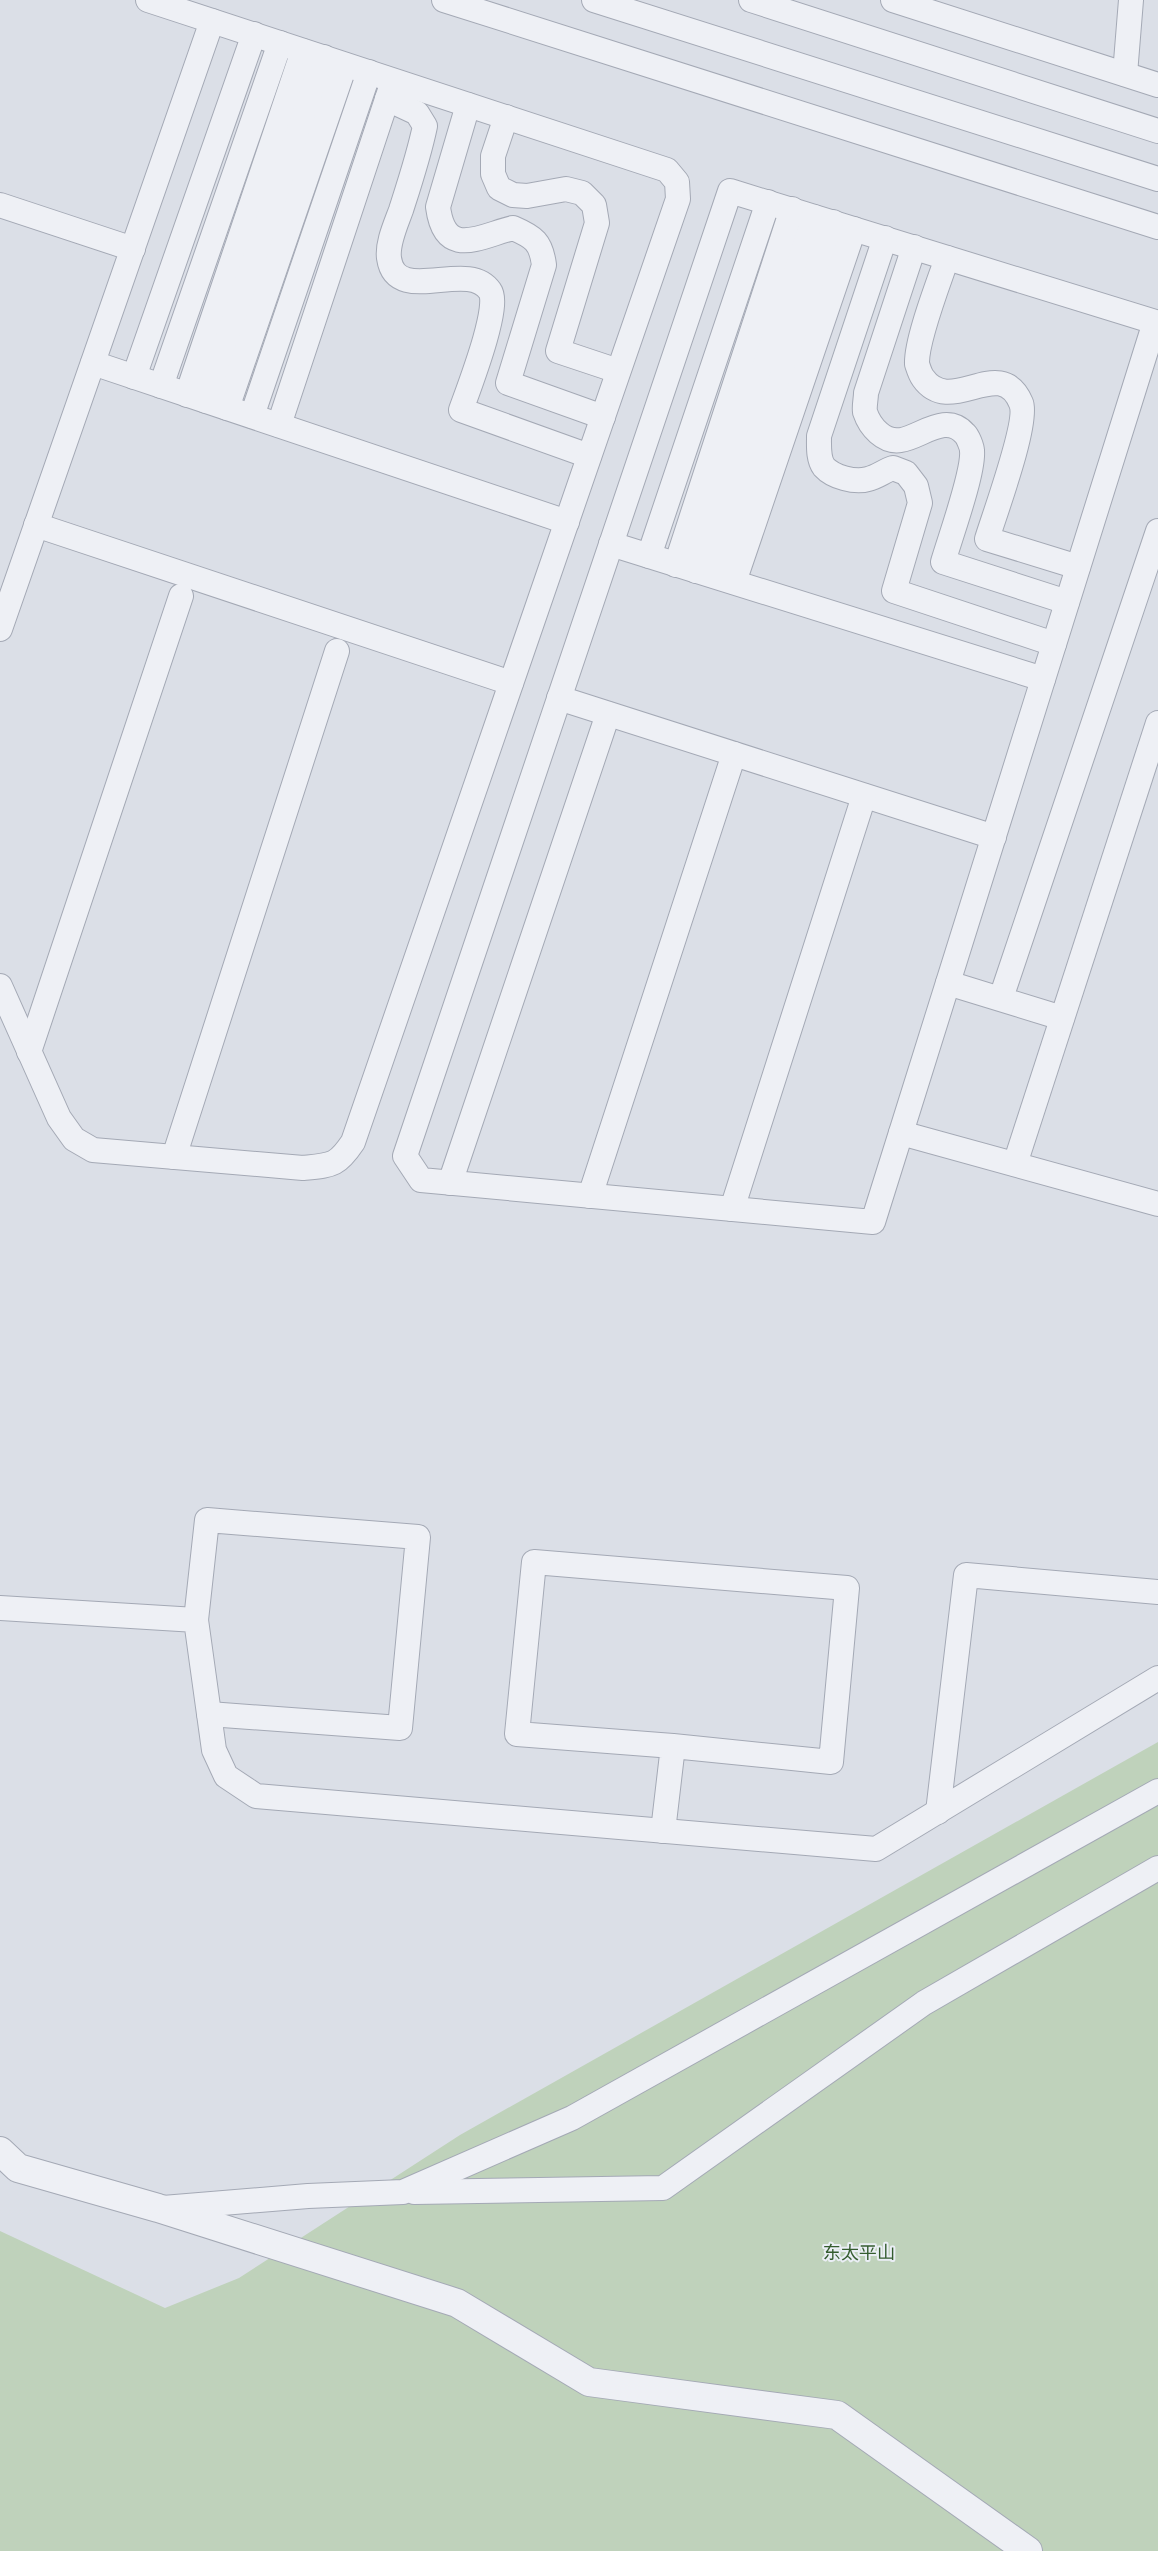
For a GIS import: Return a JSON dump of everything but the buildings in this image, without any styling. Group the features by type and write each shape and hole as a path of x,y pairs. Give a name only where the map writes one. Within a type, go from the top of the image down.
{"street":[{"path":"0,2151 18,2168 158,2208 457,2304 589,2382 837,2415 1028,2551"}],"lane":[{"path":"148,0 369,72 417,113 425,126 420,151 392,235 389,258 395,270 405,280 423,282 465,278 478,281 491,291 493,302 491,319 461,410 590,456"},
{"path":"444,0 1158,228"},
{"path":"594,0 1158,179"},
{"path":"751,0 1158,131"},
{"path":"893,0 1158,85"},
{"path":"1125,74 1131,0"},
{"path":"0,629 212,21"},
{"path":"134,377 254,34"},
{"path":"161,386 280,43"},
{"path":"207,401 324,58"},
{"path":"207,401 324,58"},
{"path":"252,416 369,72"},
{"path":"0,986 59,1118 74,1139 93,1150 304,1168 327,1166 342,1159 353,1142 678,199 677,182 667,170 468,105 390,90"},
{"path":"278,425 390,90"},
{"path":"468,105 438,207 440,224 452,238 469,242 513,228 529,235 542,248 544,265 508,383 603,417"},
{"path":"506,117 493,156 493,174 499,188 513,194 527,196 566,189 582,193 594,205 597,223 558,351 618,371"},
{"path":"730,190 768,202 1155,322 873,1222 420,1180 405,1156 730,190"},
{"path":"649,556 768,202"},
{"path":"0,205 133,249"},
{"path":"705,574 792,209"},
{"path":"705,574 834,222"},
{"path":"705,574 834,222"},
{"path":"885,238 820,436 819,453 824,466 838,476 854,480 868,479 893,468 906,473 916,486 920,503 894,591 1054,644"},
{"path":"914,247 866,393 865,410 873,428 885,438 900,440 934,426 952,426 965,434 972,450 971,468 943,562 1067,602"},
{"path":"947,258 920,346 917,365 923,378 934,387 953,394 983,383 1000,383 1012,392 1022,404 1022,426 987,539 1078,567"},
{"path":"93,363 567,522"},
{"path":"36,525 511,683"},
{"path":"1001,998 1158,531"},
{"path":"611,544 1043,679"},
{"path":"29,1052 181,596"},
{"path":"174,1157 337,651"},
{"path":"559,698 994,837"},
{"path":"450,1183 608,714"},
{"path":"1015,1164 1158,723"},
{"path":"590,1196 734,754"},
{"path":"732,1209 864,796"},
{"path":"948,984 1001,998 1062,1018"},
{"path":"901,1134 1158,1204"},
{"path":"209,1714 400,1728 418,1537 207,1520 196,1620 209,1714 214,1750 226,1776 256,1796 876,1849 1158,1678"},
{"path":"534,1562 847,1588 831,1762 674,1746 517,1734 534,1562"},
{"path":"938,1812 966,1575 1158,1592"},
{"path":"0,1608 196,1620"},
{"path":"663,1831 674,1746"},
{"path":"403,2192 572,2118 1158,1791"},
{"path":"158,2208 308,2196 403,2192 663,2188 924,2003 1158,1868"}],"green space":[{"name":"东太平山","path":"1158,1742 1158,2551 0,2551 0,2231 165,2308 239,2278 460,2135"}]}
